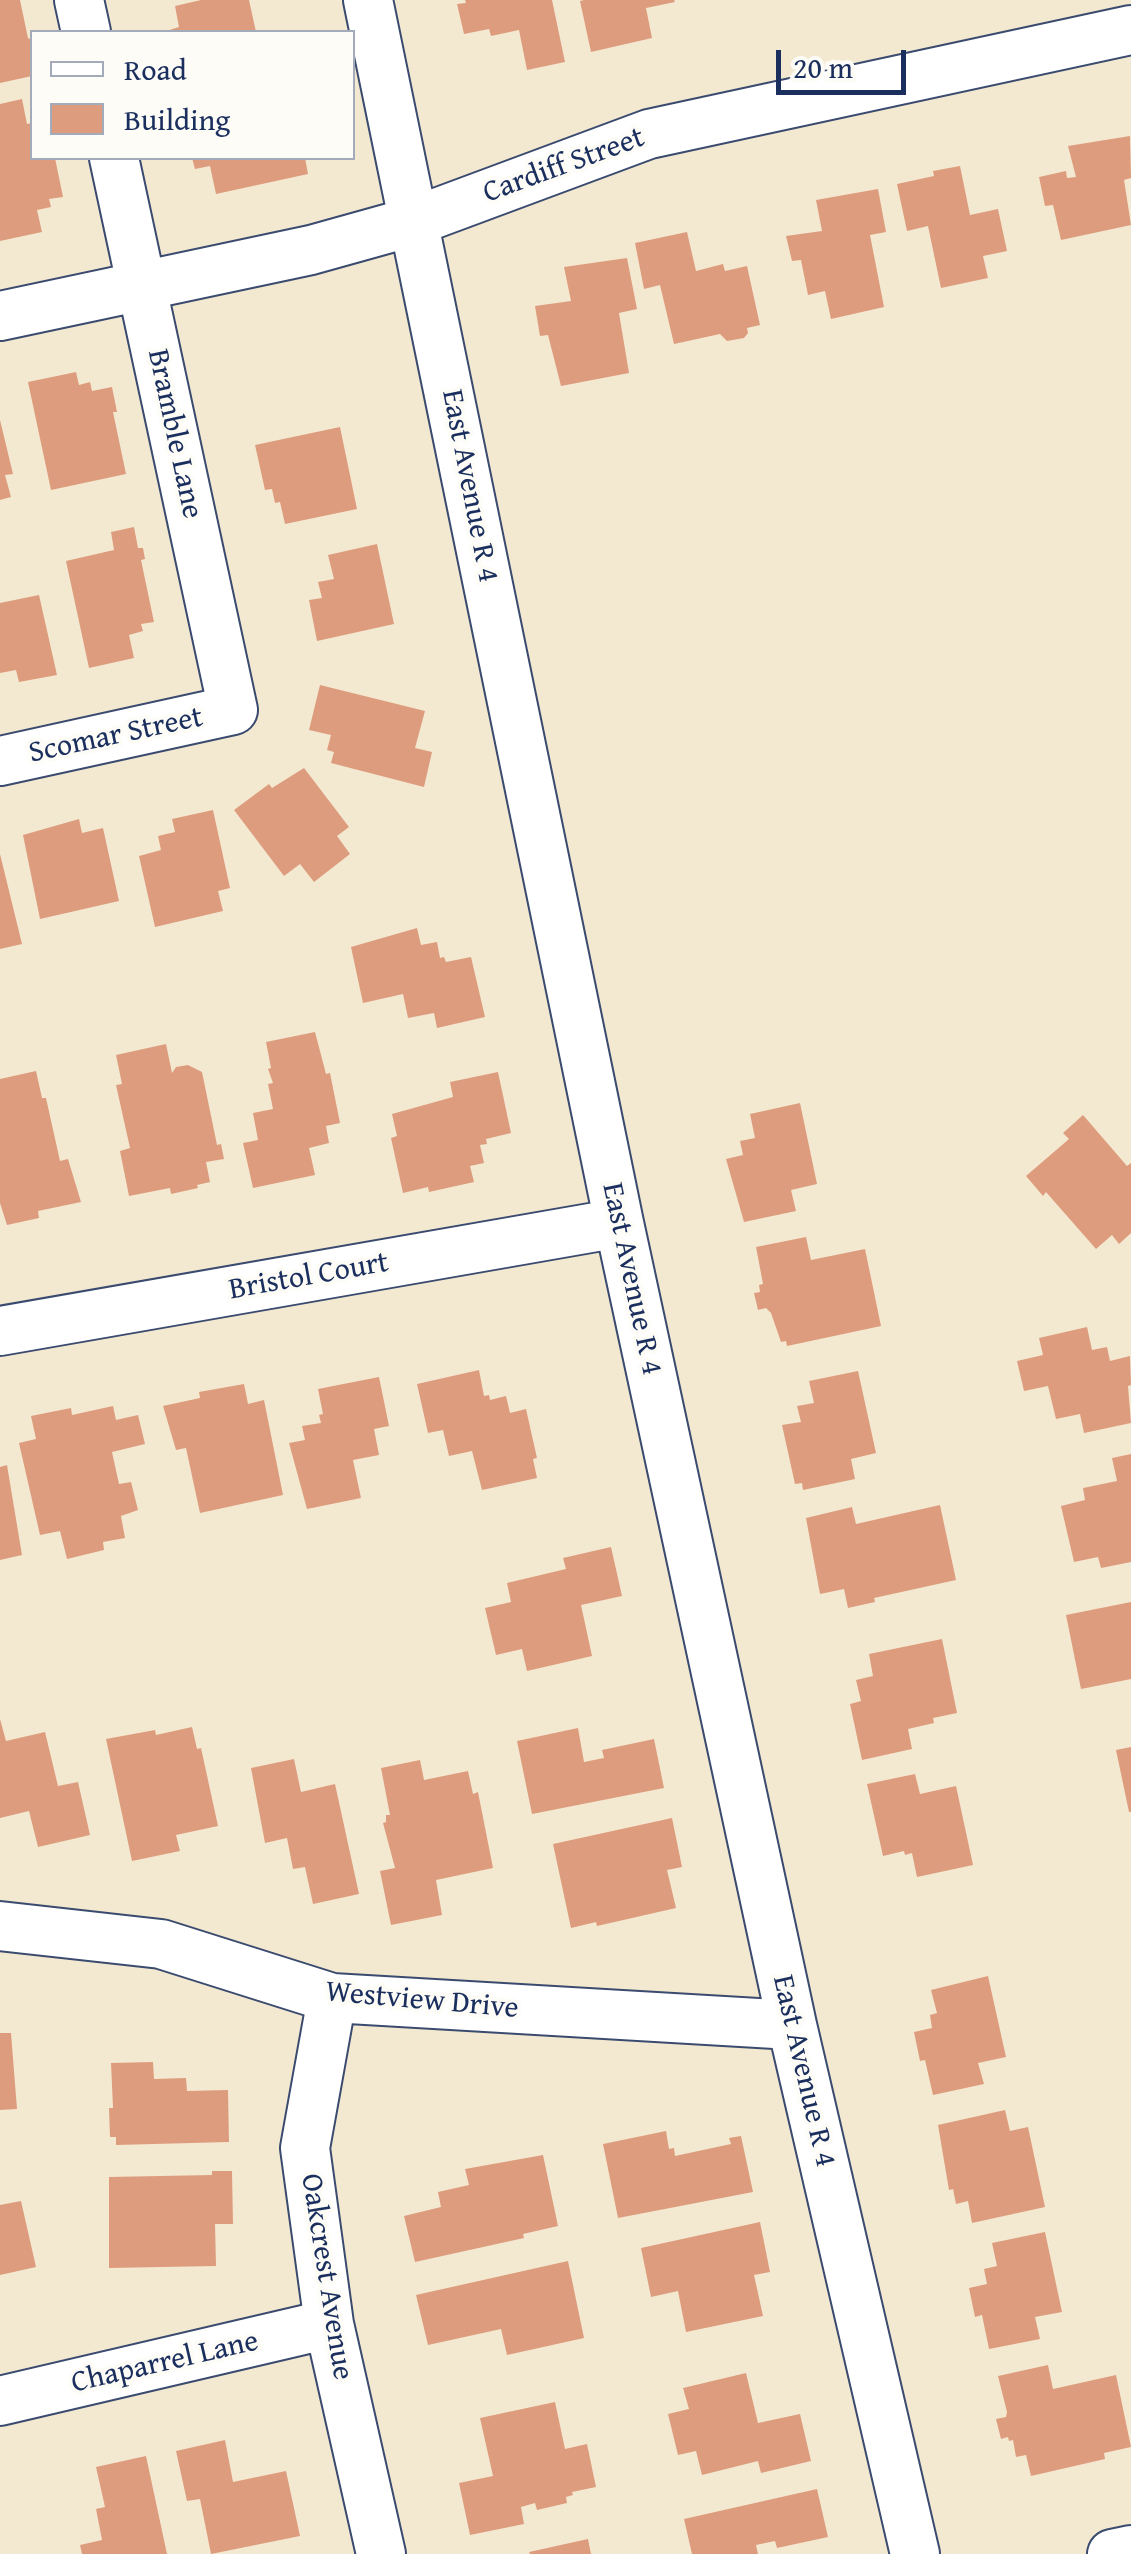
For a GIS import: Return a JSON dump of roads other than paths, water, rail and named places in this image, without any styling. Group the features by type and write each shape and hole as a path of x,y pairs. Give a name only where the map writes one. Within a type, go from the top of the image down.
{"street":[{"path":"79,0 86,30"},
{"name":"East Avenue R 4","path":"368,0 618,1223 792,2024 916,2554"},
{"name":"Cardiff Street","path":"0,316 311,250 415,222 649,134 1131,30"},
{"name":"Bramble Lane","path":"114,160 233,710"},
{"name":"Scomar Street","path":"0,762 233,710"},
{"name":"Bristol Court","path":"0,1330 618,1223"},
{"name":"Westview Drive","path":"0,1926 161,1944 332,1998 792,2024"},
{"name":"Oakcrest Avenue","path":"332,1998 305,2148 330,2324 381,2554"},
{"name":"Chaparrel Lane","path":"0,2401 330,2324"},
{"path":"1112,2554 1131,2550"}]}
